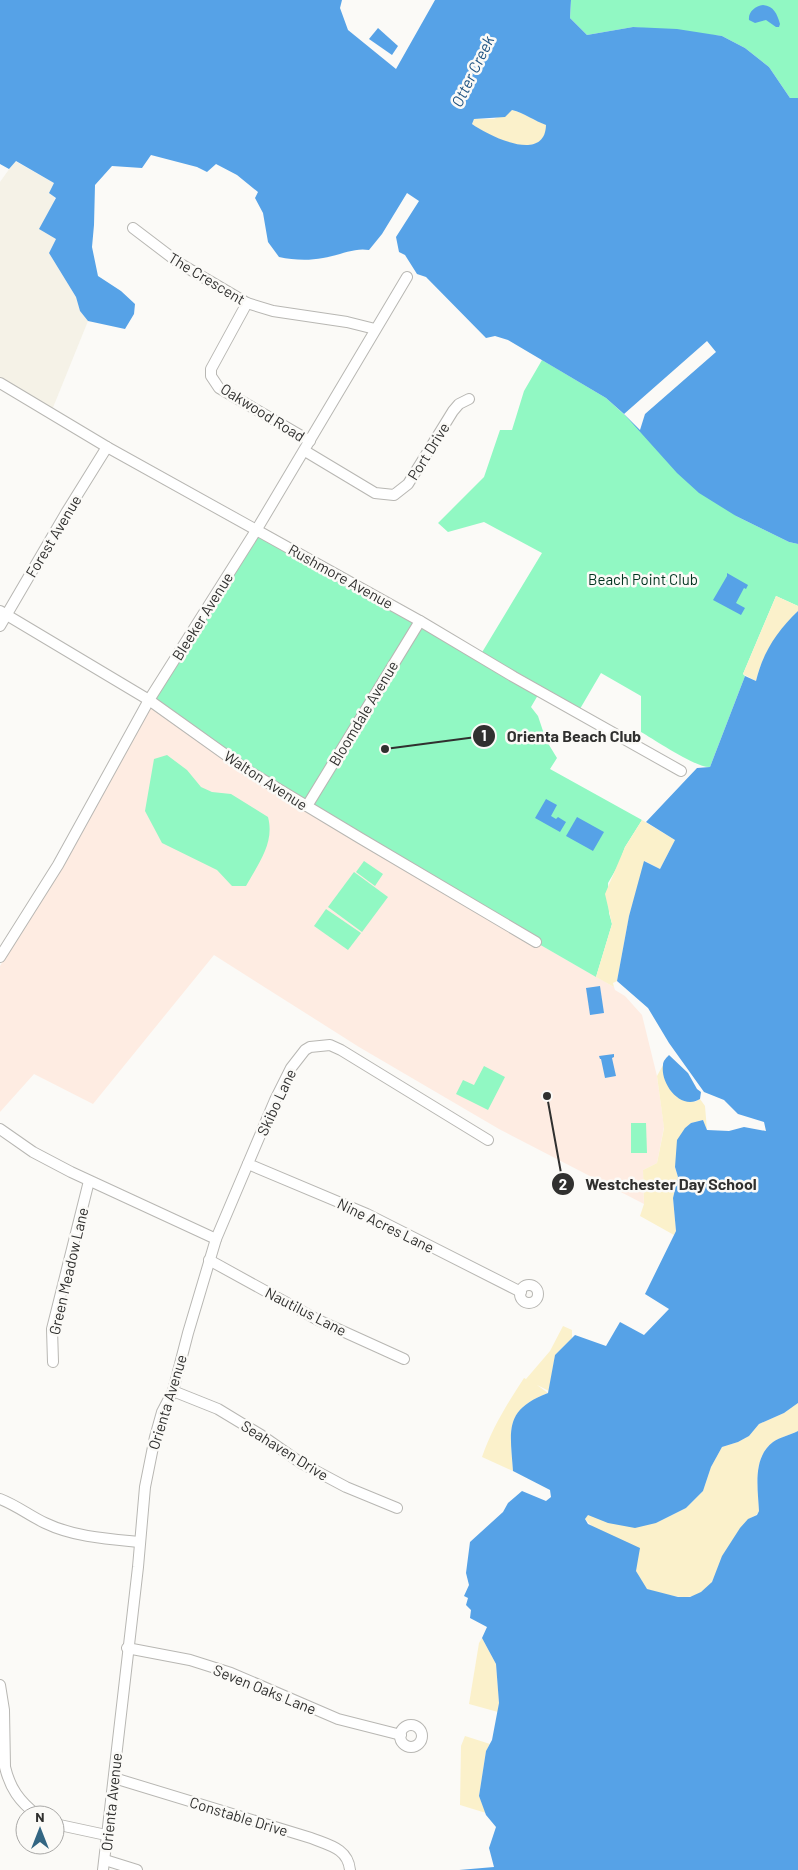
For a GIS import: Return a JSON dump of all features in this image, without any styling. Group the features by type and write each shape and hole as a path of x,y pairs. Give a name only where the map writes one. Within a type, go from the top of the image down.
{"street":[{"name":"The Crescent","path":"133,228 179,263 246,303 273,311 347,322 375,329"},
{"name":"Bleeker Avenue","path":"0,957 58,865 149,700 257,529 375,329 408,278"},
{"name":"Oakwood Road","path":"246,303 211,369 212,376 219,388 310,441"},
{"name":"Rushmore Avenue","path":"0,383 107,447 420,621 514,677 681,771"},
{"name":"Port Drive","path":"305,450 375,493 394,495 408,484 453,411 469,399"},
{"name":"Forest Avenue","path":"0,626 3,613 107,447"},
{"name":"Walton Avenue","path":"3,613 149,700 247,770 536,942"},
{"name":"Bloomdale Avenue","path":"307,806 420,621"},
{"name":"Skibo Lane","path":"216,1239 275,1100 291,1068 305,1050 310,1047 330,1045 341,1050 488,1140"},
{"path":"0,1129 32,1152 89,1181 216,1239"},
{"name":"Nine Acres Lane","path":"248,1164 367,1214 521,1292"},
{"name":"Green Meadow Lane","path":"52,1362 52,1329 89,1181"},
{"name":"Orienta Avenue","path":"104,1865 127,1648 151,1451 162,1412 173,1391 216,1239"},
{"name":"Nautilus Lane","path":"209,1260 318,1320 404,1359"},
{"name":"Seahaven Drive","path":"173,1391 218,1409 261,1435 301,1463 340,1484 397,1508"},
{"path":"0,1499 44,1523 63,1530 84,1536 140,1542"},
{"name":"Seven Oaks Lane","path":"127,1648 190,1660 231,1673 338,1719 401,1735"},
{"path":"0,1685 4,1710 5,1767 13,1790 25,1805"},
{"name":"Constable Drive","path":"114,1778 311,1838 340,1849 348,1859 350,1870"},
{"path":"65,1826 106,1835"},
{"path":"104,1865 137,1870"}],"shaded area":[{"path":"15,161 54,183 56,239 49,253 76,297 80,311 88,321 52,410 0,378 0,182"},
{"path":"151,703 311,813 614,987 615,990 625,996 642,1015 657,1076 664,1127 657,1163 643,1170 644,1204 499,1129 359,1047 214,955 93,1104 34,1074 0,1112 0,966"}],"green space":[{"path":"571,0 798,0 798,98 790,98 769,67 745,48 722,36 633,27 587,35 570,18"},
{"name":"Beach Point Club","path":"542,360 606,398 736,516 789,542 798,544 798,606 776,596 743,674 745,676 710,767 695,763 641,732 641,696 601,673 577,714 538,695 531,707 538,716 546,740 557,758 550,769 642,820 625,847 619,864 608,883 609,913 612,924 596,977 311,813 151,703 258,532 478,659 542,553 484,522 448,532 438,523 484,477 500,430 512,430 524,391"},
{"path":"167,755 187,770 201,787 212,792 231,794 268,817 270,827 267,844 246,886 232,886 217,870 162,843 145,811 154,759"},
{"path":"364,861 383,874 375,886 356,872"},
{"path":"354,872 388,897 362,932 328,907"},
{"path":"326,909 361,933 348,950 314,926"},
{"path":"484,1066 505,1077 488,1110 456,1094 463,1080 474,1085"},
{"path":"631,1123 646,1123 647,1153 631,1153"}],"sand":[{"path":"512,110 547,125 544,137 536,143 526,145 515,144 490,135 472,124 474,119 494,119"},
{"path":"776,596 798,606 798,611 772,643 762,661 756,681 743,674"},
{"path":"642,820 675,840 660,869 645,861 629,916 617,981 613,983 614,987 596,977 612,924 605,894 625,847"},
{"path":"663,1065 664,1076 695,1102 700,1099 705,1106 707,1130 703,1120 691,1123 685,1128 675,1167 678,1177 673,1198 676,1231 674,1235 640,1216 644,1204 643,1170 657,1163 664,1128 657,1076"},
{"path":"563,1326 572,1330 572,1338 555,1355 549,1391 537,1385 548,1393 524,1407 517,1414 513,1423 511,1444 513,1471 482,1457 495,1426 512,1397 524,1378 526,1379 550,1351"},
{"path":"798,1403 798,1431 773,1442 762,1456 757,1483 759,1511 740,1530 725,1553 713,1580 700,1594 682,1597 646,1589 636,1571 585,1519 588,1514 656,1523 686,1508 703,1491 711,1467 722,1447 749,1436 759,1424 784,1413"},
{"path":"482,1638 496,1664 498,1712 469,1704 479,1643"},
{"path":"465,1736 490,1744 486,1751 479,1796 486,1813 460,1805 461,1746"}],"water":[{"name":"Otter Creek","path":"0,0 342,0 340,8 348,30 396,69 435,0 571,0 570,18 587,35 633,27 677,29 722,36 745,48 769,67 790,98 798,98 798,544 789,542 736,516 699,493 677,473 624,414 606,398 508,340 495,336 486,338 426,277 417,274 405,255 399,252 396,237 419,201 407,193 382,234 369,250 363,249 317,259 295,259 279,257 268,242 263,213 255,198 258,192 237,175 216,164 207,172 197,167 151,155 142,168 112,166 95,185 92,247 98,276 121,291 135,304 134,314 125,329 88,321 80,311 76,297 49,253 56,239 39,229 56,198 49,193 54,183 16,161 9,169 0,164","holes":["512,110 546,125 543,137 536,143 527,145 515,144 491,135 472,124 474,119 505,117"]},
{"path":"763,5 770,7 774,11 778,17 779,27 766,20 755,23 749,20 753,10"},
{"path":"378,28 398,46 392,55 369,39"},
{"path":"727,573 748,585 746,589 744,588 736,603 745,608 741,615 713,600"},
{"path":"798,611 798,1403 784,1413 759,1424 749,1436 722,1447 711,1467 703,1491 686,1508 656,1523 635,1528 608,1523 588,1515 585,1519 588,1524 640,1548 636,1571 647,1589 678,1597 690,1597 701,1592 712,1582 722,1556 740,1528 748,1519 757,1515 759,1511 757,1484 759,1465 766,1449 776,1440 798,1431 798,1870 459,1870 494,1867 489,1848 496,1827 486,1815 479,1796 486,1751 492,1740 499,1703 496,1664 482,1638 487,1627 470,1618 471,1610 466,1605 468,1598 464,1596 469,1585 466,1573 470,1542 503,1512 508,1503 522,1491 546,1501 551,1497 550,1490 513,1471 511,1432 513,1423 517,1414 524,1406 548,1393 555,1355 575,1335 606,1346 620,1322 644,1335 669,1309 645,1294 676,1231 673,1198 678,1177 675,1167 677,1140 685,1128 691,1123 703,1120 707,1130 729,1131 744,1127 766,1131 764,1122 738,1114 724,1100 704,1092 669,1043 648,1008 617,981 629,916 644,861 660,869 675,840 646,822 697,768 710,767 745,676 756,681 767,651 784,626"},
{"path":"546,799 557,805 551,816 556,819 558,817 566,822 560,832 535,818"},
{"path":"577,817 604,832 593,851 566,836"},
{"path":"600,986 604,1013 590,1015 586,988"},
{"path":"614,1054 612,1058 616,1076 605,1078 599,1056"},
{"path":"669,1055 688,1073 697,1089 701,1092 700,1099 693,1102 679,1099 668,1087 663,1072 663,1065"}],"pier":[{"path":"707,341 716,352 645,414 640,430 624,414"}],"place":[{"name":"Orienta Beach Club","path":"385,749"},
{"name":"Westchester Day School","path":"547,1096"}]}
